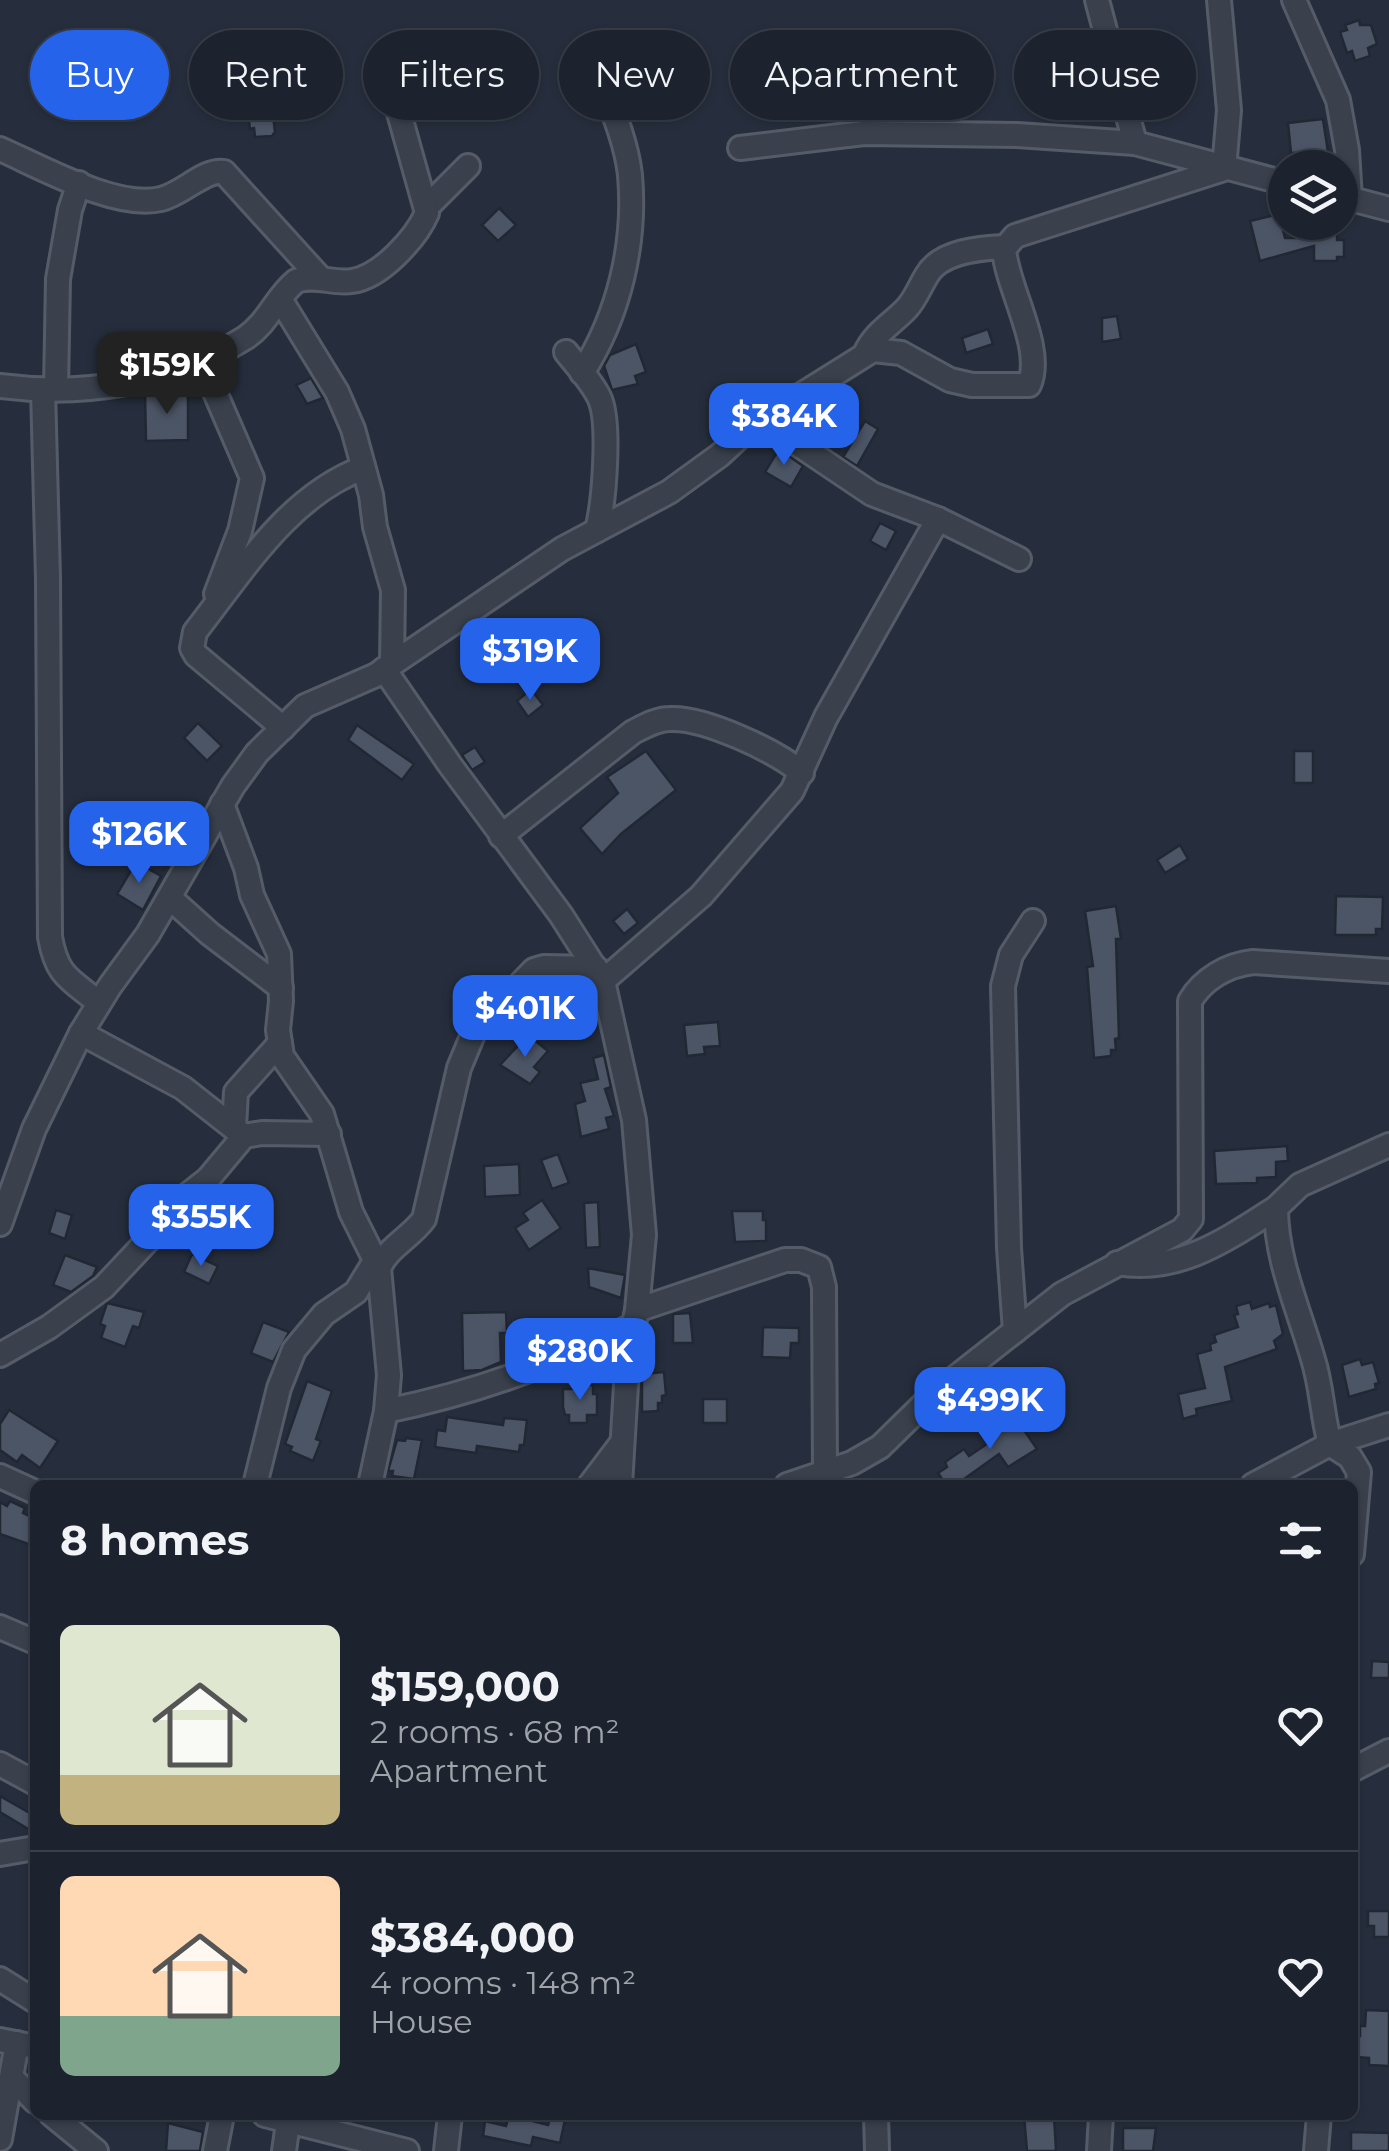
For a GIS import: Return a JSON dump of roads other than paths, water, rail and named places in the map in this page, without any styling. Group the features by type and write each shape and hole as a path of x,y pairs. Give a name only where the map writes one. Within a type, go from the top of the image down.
{"street":[{"path":"1096,0 1134,144"},
{"path":"1219,0 1230,110 1224,168"},
{"path":"1294,0 1338,100 1347,150"},
{"path":"401,120 427,207"},
{"path":"582,373 616,308 631,216 630,172 615,120"},
{"path":"740,148 864,132 1017,136 1134,144 1268,179"},
{"path":"0,149 132,201 163,199 192,186 207,174 224,172 321,279"},
{"path":"0,386 50,390 170,375 246,338 296,280 353,281 373,273 421,227 427,207 468,166"},
{"path":"865,354 889,322 906,309 936,263 982,248 1005,247 1016,236 1224,168"},
{"path":"79,183 70,210 58,279 50,390 50,937 54,961 62,973 100,1003"},
{"path":"1358,201 1389,209"},
{"path":"0,1224 34,1128 82,1033 170,898 222,804 257,753 306,706 388,667 483,606 525,572 670,492 762,420 873,350 901,352 950,380 972,385 1028,385 1033,375 1030,351 1005,268 1005,247"},
{"path":"280,299 338,392 363,468 374,527 393,590 388,667 600,975 634,1120 644,1235 620,1480"},
{"path":"566,352 600,399 603,410 604,503 597,530"},
{"path":"201,360 252,478 240,531 209,614"},
{"path":"762,420 872,494 938,519 1019,559"},
{"path":"283,728 196,655 192,648 195,632 302,503 337,478 363,468"},
{"path":"256,1480 294,1350 324,1314 356,1292 384,1257 412,1235 424,1219 458,1068 474,1032 534,970 544,967 600,975 701,896 792,790 826,717 938,519"},
{"path":"501,836 633,732 656,720 684,719 702,724 775,752 802,773"},
{"path":"222,804 252,895 280,954 282,1056 322,1114 351,1212 377,1265 388,1356 386,1410 371,1480"},
{"path":"170,898 281,988"},
{"path":"1015,1331 1009,1248 1003,986 1010,955 1033,921"},
{"path":"802,1480 852,1463 880,1446 932,1396 1062,1294 1182,1230 1191,1219 1190,1001 1198,987 1234,964 1252,962 1389,971"},
{"path":"82,1033 183,1088 239,1131 329,1134"},
{"path":"0,1356 104,1287 150,1238 175,1204 208,1179 239,1131 236,1092 280,1043"},
{"path":"1117,1263 1143,1268 1181,1261 1226,1240 1276,1208 1300,1185 1389,1146"},
{"path":"1276,1208 1276,1230 1300,1323 1315,1363 1330,1444 1350,1457 1359,1472 1358,1484"},
{"path":"386,1410 434,1401 520,1374 634,1318 785,1260 802,1260 819,1267 824,1287 825,1472"},
{"path":"1262,1480 1330,1444 1389,1425"},
{"path":"594,1480 621,1444"},
{"path":"0,1476 30,1490"},
{"path":"0,1627 30,1640"},
{"path":"1358,1767 1389,1751"},
{"path":"0,1764 30,1780"},
{"path":"0,1854 30,1849"},
{"path":"0,1979 30,1998"},
{"path":"0,2139 18,2044"},
{"path":"12,2078 30,2096"},
{"path":"58,2120 96,2151"},
{"path":"215,2151 221,2120"},
{"path":"446,2151 449,2120"},
{"path":"876,2120 877,2151"},
{"path":"1100,2151 1101,2120"},
{"path":"1316,2151 1319,2120"},
{"path":"281,2127 407,2151"}]}
